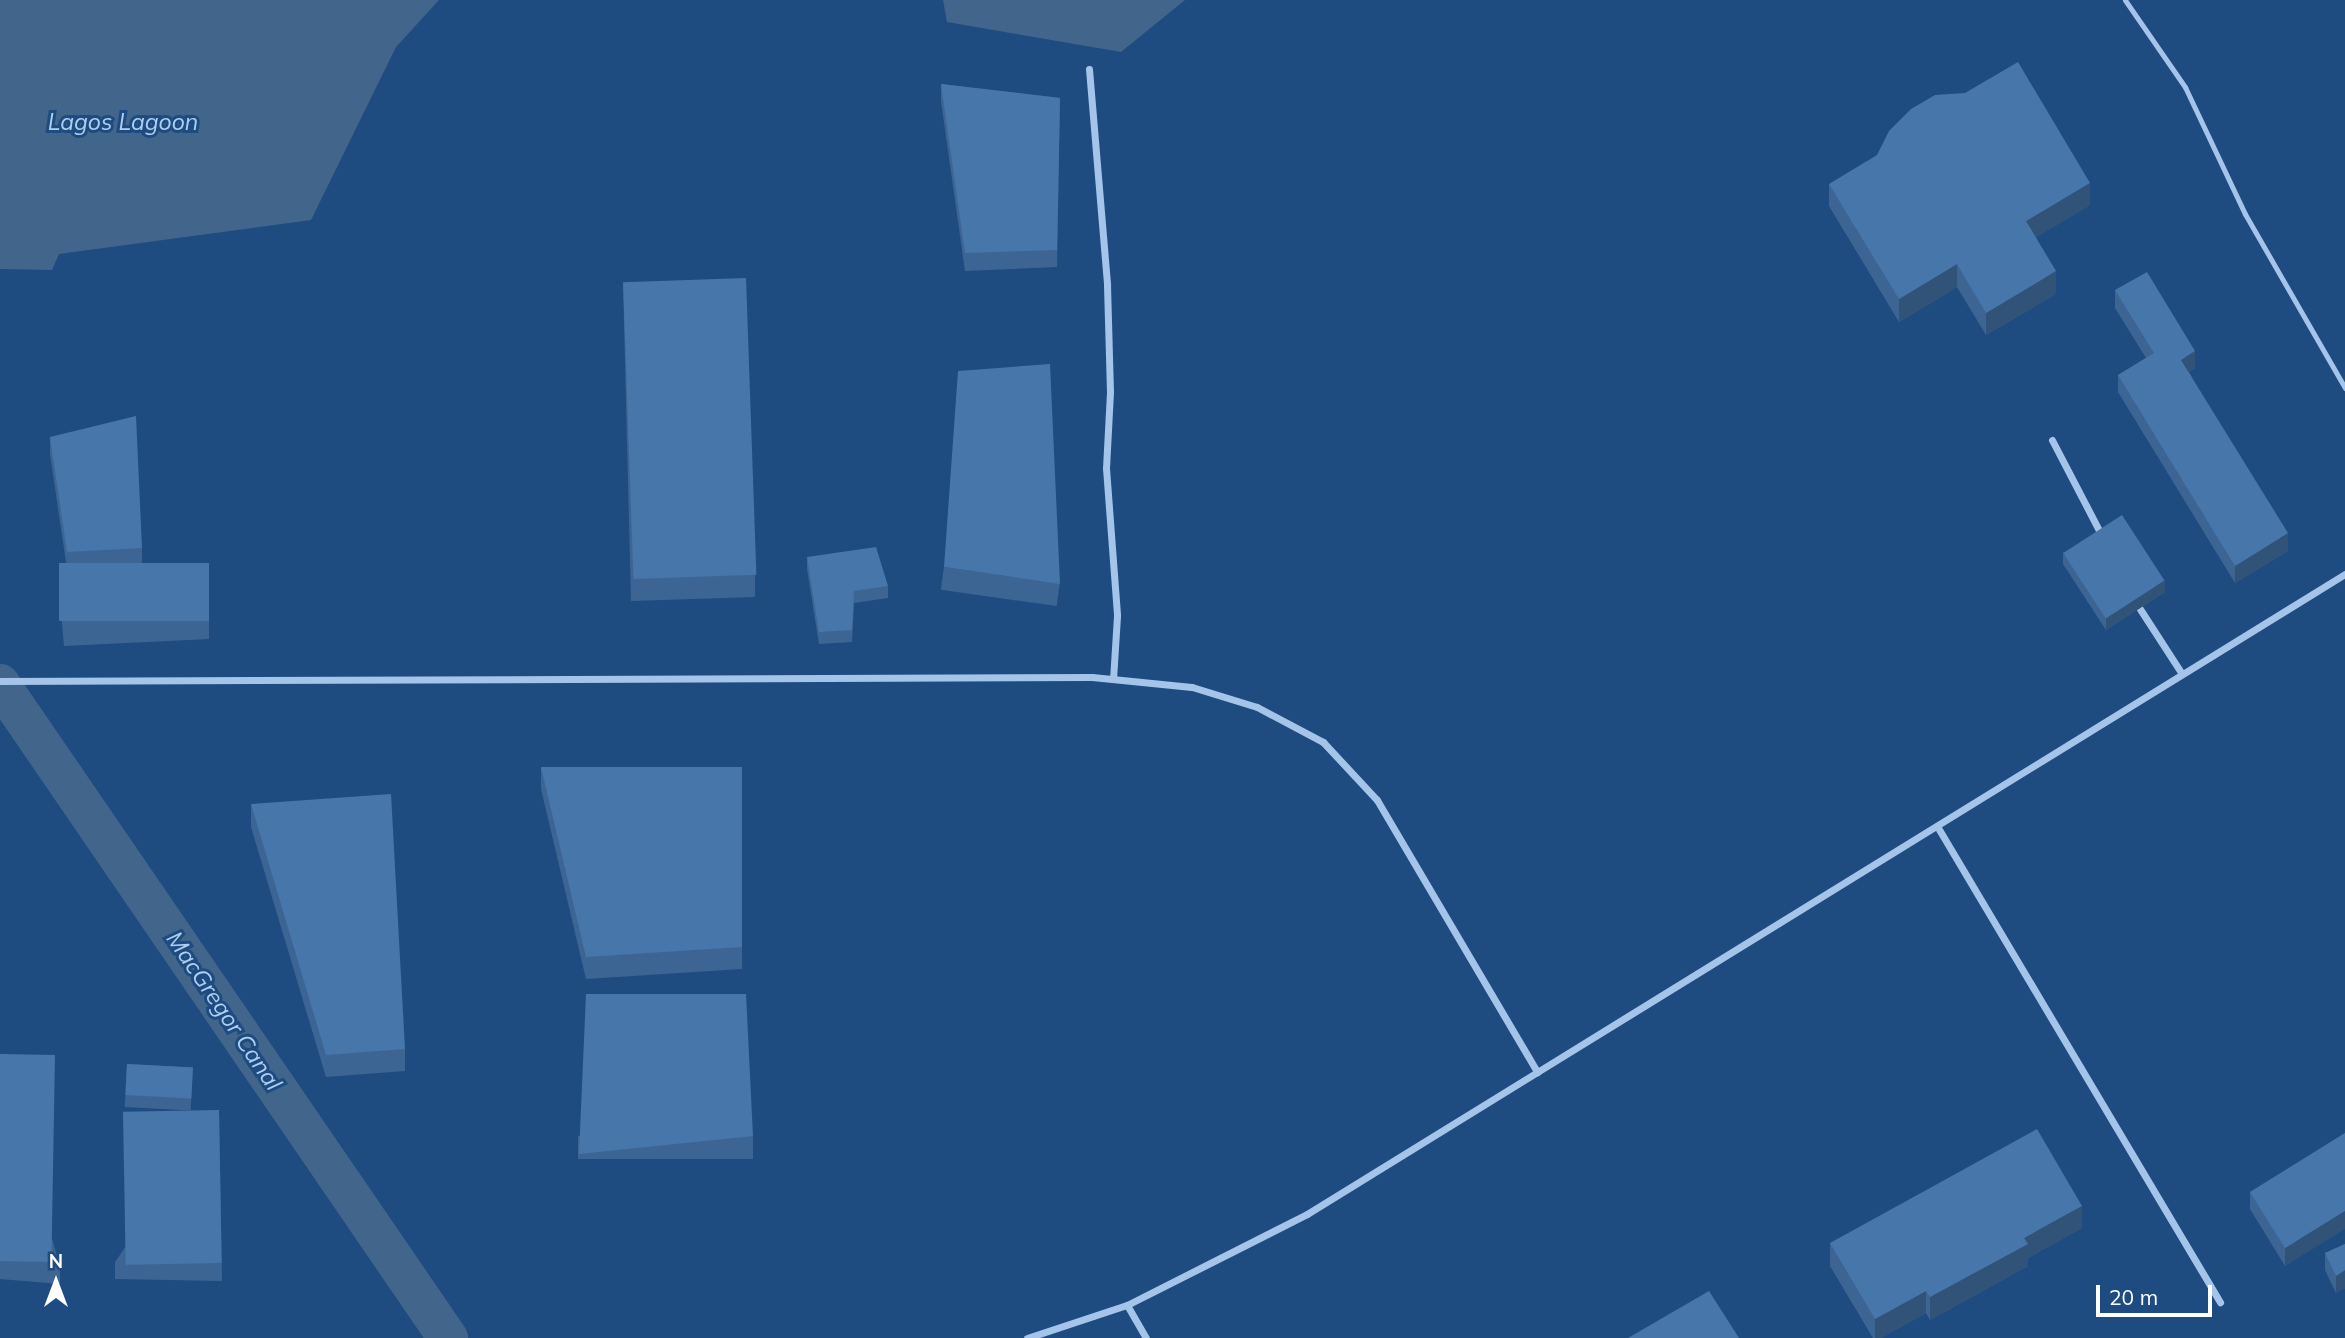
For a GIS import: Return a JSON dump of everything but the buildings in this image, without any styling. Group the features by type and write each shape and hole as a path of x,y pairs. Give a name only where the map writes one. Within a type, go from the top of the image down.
{"street":[{"path":"1089,69 1107,285 1110,392 1106,468 1116,616 1113,679"},
{"path":"2052,440 2103,539"},
{"path":"1027,1338 1127,1304 1307,1214 2345,574"},
{"path":"2140,609 2182,674"},
{"path":"0,681 1113,679 1192,687 1256,707 1323,742 1377,800 1537,1072"},
{"path":"1937,826 2220,1302"},
{"path":"1127,1304 1146,1338"}],"lane":[{"path":"2125,0 2185,87 2245,214 2345,388"}],"water":[{"name":"Lagos Lagoon","path":"0,0 439,0 396,47 311,220 59,254 52,270 0,269"},
{"path":"943,0 1185,0 1121,52 947,22"}],"waterway":[{"name":"MacGregor Canal","path":"0,684 448,1338"}]}
